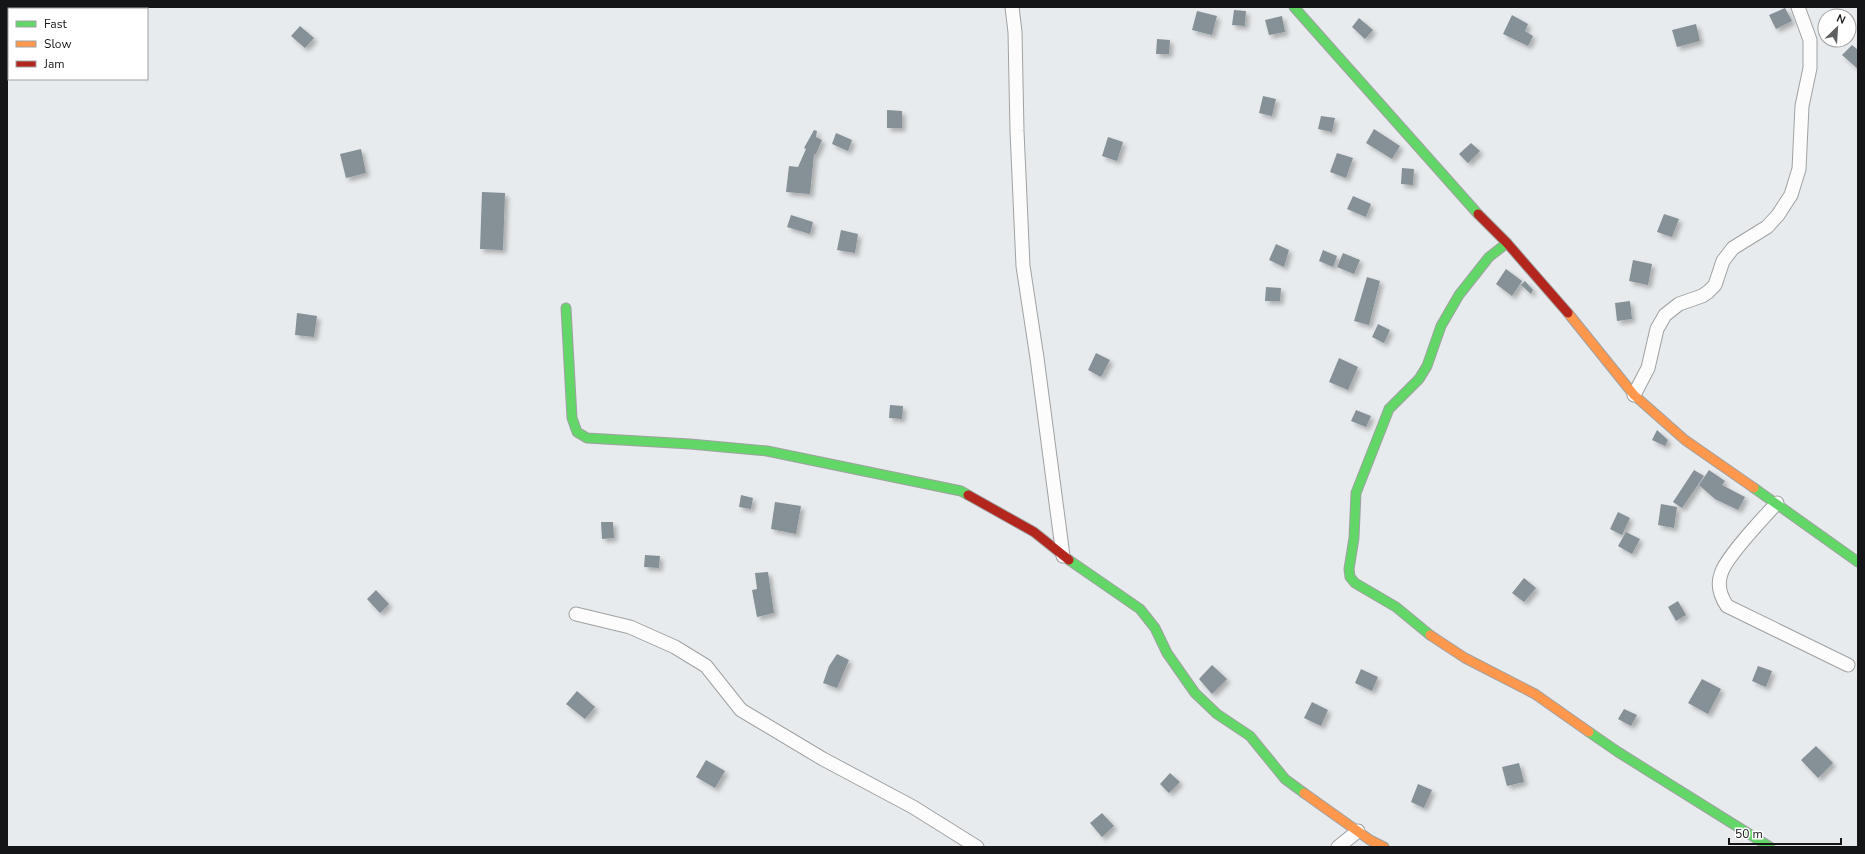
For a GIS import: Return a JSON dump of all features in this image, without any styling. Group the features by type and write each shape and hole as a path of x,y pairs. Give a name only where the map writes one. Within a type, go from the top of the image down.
{"street":[{"path":"1012,7 1015,32 1017,131 1023,266 1037,358 1063,556"},
{"path":"1294,7 1454,185 1476,212 1507,243 1634,394 1685,440 1777,503 1858,562"},
{"path":"1634,394 1648,368 1657,329 1665,315 1679,304 1702,296 1708,292 1715,285 1723,261 1732,248 1767,226 1778,215 1791,195 1799,169 1802,106 1810,68 1810,40 1798,7"},
{"path":"1507,243 1489,257 1459,295 1441,326 1427,366 1418,379 1388,410 1356,493 1354,538 1349,570 1350,577 1355,582 1396,607 1424,630 1465,658 1535,694 1618,752 1770,847"},
{"path":"566,308 572,418 574,428 581,437 591,440 690,444 767,451 960,491 1034,532 1063,556 1140,609 1155,628 1167,653 1195,693 1217,714 1250,736 1285,779 1358,831 1384,847"},
{"path":"1777,503 1735,552 1721,573 1721,597 1727,606 1848,665"},
{"path":"576,614 630,627 675,647 706,666 741,710 823,759 913,807 977,847"},
{"path":"1338,847 1358,831"}],"building":[{"path":"1785,8 1792,21 1776,29 1769,15"},
{"path":"1234,10 1246,11 1245,26 1232,25"},
{"path":"1197,11 1217,16 1212,35 1192,30"},
{"path":"1512,15 1528,24 1525,31 1533,36 1528,46 1503,34"},
{"path":"1282,16 1285,32 1269,35 1265,20"},
{"path":"1359,18 1373,30 1365,39 1352,27"},
{"path":"1696,24 1700,41 1677,47 1672,30"},
{"path":"300,26 314,38 305,48 291,36"},
{"path":"1157,39 1170,40 1169,54 1156,54"},
{"path":"1849,48 1856,48 1858,50 1858,69 1842,55"},
{"path":"1263,96 1276,99 1272,116 1259,113"},
{"path":"887,110 902,111 902,128 887,128"},
{"path":"1321,116 1335,118 1332,132 1318,129"},
{"path":"1374,129 1400,146 1392,159 1366,143"},
{"path":"814,130 817,131 816,137 822,140 816,154 814,154 810,194 786,192 789,166 798,167 806,149 804,148"},
{"path":"836,133 852,140 848,151 832,144"},
{"path":"1108,137 1123,142 1117,161 1102,156"},
{"path":"1471,143 1480,151 1468,163 1459,154"},
{"path":"361,149 366,173 346,178 340,154"},
{"path":"1337,153 1353,158 1346,178 1330,172"},
{"path":"1402,168 1414,169 1413,185 1401,184"},
{"path":"482,192 505,193 503,250 480,249"},
{"path":"1353,196 1371,204 1366,217 1347,209"},
{"path":"1664,214 1679,219 1672,237 1657,232"},
{"path":"791,215 813,222 810,234 787,227"},
{"path":"841,230 858,234 855,253 837,250"},
{"path":"1276,244 1289,250 1284,267 1269,260"},
{"path":"1323,250 1337,256 1333,267 1319,261"},
{"path":"1343,253 1360,260 1354,274 1337,267"},
{"path":"1633,260 1652,264 1648,285 1629,281"},
{"path":"1506,269 1522,281 1512,296 1496,284"},
{"path":"1367,277 1380,281 1369,325 1354,321"},
{"path":"1525,281 1533,290 1531,294 1521,285"},
{"path":"1266,287 1281,288 1280,301 1265,301"},
{"path":"1630,301 1632,319 1617,321 1615,303"},
{"path":"297,313 317,316 314,337 295,335"},
{"path":"1378,324 1390,330 1384,343 1372,337"},
{"path":"1096,353 1110,360 1101,377 1088,370"},
{"path":"1339,358 1358,367 1348,390 1329,382"},
{"path":"890,405 903,406 902,419 889,418"},
{"path":"1356,410 1371,416 1366,427 1351,421"},
{"path":"1657,430 1668,440 1665,446 1652,440"},
{"path":"1694,470 1704,476 1682,508 1673,502"},
{"path":"1709,470 1725,481 1722,485 1745,497 1738,510 1715,499 1699,485"},
{"path":"741,495 753,498 751,509 739,507"},
{"path":"775,502 801,506 796,534 771,529"},
{"path":"1661,504 1677,507 1674,528 1658,525"},
{"path":"1618,512 1630,518 1622,535 1610,529"},
{"path":"601,522 613,522 614,538 602,539"},
{"path":"1626,532 1640,539 1632,554 1618,546"},
{"path":"645,555 660,556 659,568 644,567"},
{"path":"768,572 774,613 757,617 752,590 757,589 755,573"},
{"path":"1524,578 1536,588 1524,602 1512,593"},
{"path":"376,590 389,604 380,613 367,599"},
{"path":"1678,601 1686,615 1676,621 1668,607"},
{"path":"837,654 849,660 837,688 823,683 829,666"},
{"path":"1212,665 1227,679 1212,694 1199,679"},
{"path":"1758,666 1772,671 1766,687 1752,681"},
{"path":"1361,669 1378,677 1372,691 1355,683"},
{"path":"1702,679 1721,689 1708,714 1688,703"},
{"path":"577,691 595,707 585,719 566,704"},
{"path":"1312,702 1328,710 1321,726 1304,718"},
{"path":"1624,709 1637,715 1631,726 1618,719"},
{"path":"1816,746 1833,763 1818,778 1801,760"},
{"path":"706,760 725,771 715,788 696,777"},
{"path":"1519,763 1524,782 1507,786 1502,767"},
{"path":"1170,773 1180,782 1169,793 1160,784"},
{"path":"1418,784 1432,790 1424,808 1411,802"},
{"path":"1102,813 1114,826 1102,837 1090,823"}],"traffic: fast":[{"path":"1294,7 1478,214"},
{"path":"1430,635 1396,607 1355,583 1350,577 1349,569 1354,538 1356,493 1389,409 1419,379 1427,366 1441,326 1459,295 1489,257 1507,243"},
{"path":"566,308 572,418 577,432 587,438 690,444 767,451 961,491 968,495"},
{"path":"1754,488 1858,562"},
{"path":"1069,560 1140,609 1155,628 1167,653 1195,693 1217,714 1250,736 1285,779 1304,793"},
{"path":"1589,732 1618,752 1770,847"}],"traffic: slow":[{"path":"1568,313 1634,395 1685,440 1754,488"},
{"path":"1430,635 1465,658 1535,694 1589,732"},
{"path":"1304,793 1370,840 1384,847"}],"traffic: jam":[{"path":"1478,214 1507,243 1568,313"},
{"path":"968,495 1034,532 1069,560"}]}
